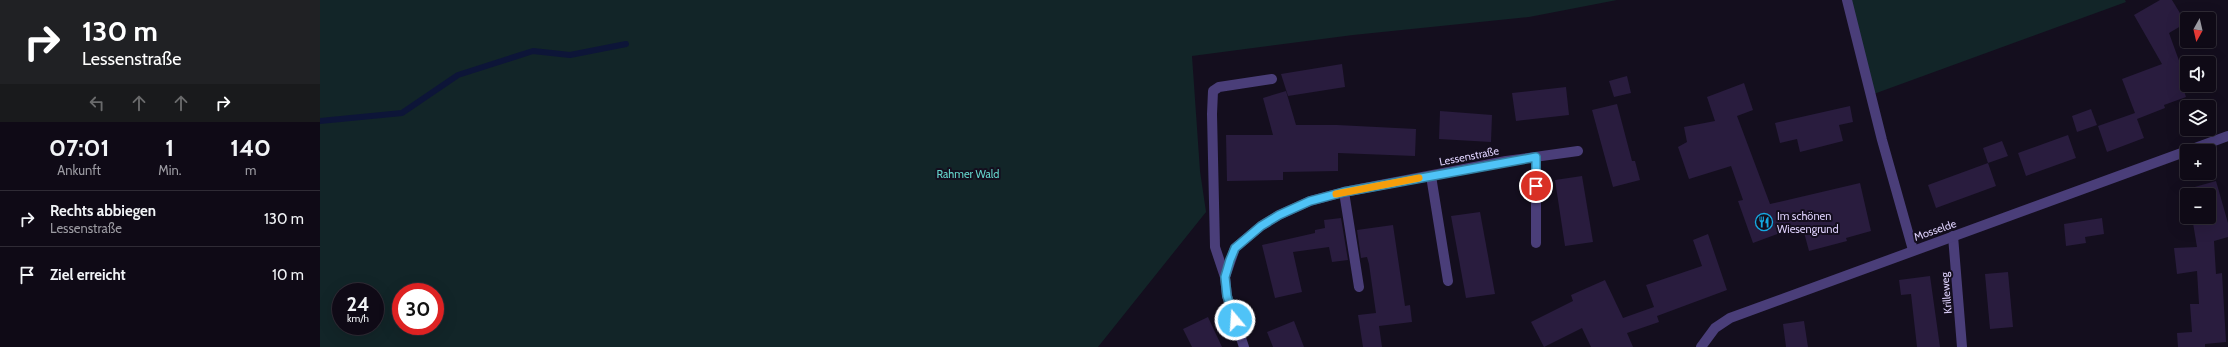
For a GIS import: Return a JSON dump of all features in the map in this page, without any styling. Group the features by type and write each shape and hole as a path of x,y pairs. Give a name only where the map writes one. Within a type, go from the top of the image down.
{"street":[{"path":"1847,0 1882,140 1913,250"},
{"path":"1225,277 1214,247 1213,91 1219,87 1272,80"},
{"name":"Mosselde","path":"2206,144 2228,136"},
{"name":"Lessenstraße","path":"1244,347 1227,296 1225,277 1235,248 1261,226 1310,201 1344,192 1536,157 1578,151"},
{"name":"Mosselde","path":"1701,347 1715,328 1730,318 2180,154"},
{"path":"1536,157 1536,243"},
{"name":"Lessenstraße","path":"1431,176 1448,281"},
{"path":"1344,192 1359,287"},
{"name":"Krilleweg","path":"1953,236 1962,347"}],"green space":[{"name":"Rahmer Wald","path":"320,0 1617,0 1529,17 1353,35 1192,56 1200,171 1206,212 1098,347 320,347"},
{"path":"1847,0 2125,0 2126,2 1871,95"}],"building":[{"path":"2160,0 2172,0 2180,13 2180,27 2169,33 2180,63 2180,92 2184,92 2186,97 2164,105 2165,108 2137,119 2144,138 2107,152 2098,126 2135,113 2122,79 2162,64 2134,15"},
{"path":"1342,64 1345,87 1288,96 1281,74"},
{"path":"1627,76 1631,93 1614,97 1609,81"},
{"path":"1744,83 1753,110 1737,116 1770,204 1860,183 1871,231 1846,238 1847,241 1809,251 1802,225 1753,243 1738,201 1743,200 1731,166 1689,179 1678,147 1687,142 1684,127 1715,121 1707,97"},
{"path":"1566,87 1569,115 1516,121 1512,93"},
{"path":"1286,91 1296,125 1337,125 1416,129 1415,156 1338,153 1338,171 1283,172 1283,180 1227,181 1226,135 1273,135 1263,98"},
{"path":"1617,104 1632,161 1635,161 1640,180 1613,187 1592,110"},
{"path":"1850,106 1853,122 1839,125 1843,141 1800,152 1797,139 1780,143 1775,123"},
{"path":"2091,109 2097,125 2077,132 2072,116"},
{"path":"1440,111 1492,115 1491,142 1439,139"},
{"path":"2068,135 2076,158 2026,176 2018,153"},
{"path":"2002,141 2008,156 1988,163 1983,148"},
{"path":"1988,163 1996,186 1936,208 1928,185"},
{"path":"1582,176 1593,242 1565,246 1555,180"},
{"path":"2216,181 2228,223 2228,237 2214,241 2216,274 2222,273 2226,342 2205,344 2205,347 2178,347 2177,333 2192,332 2190,304 2199,304 2197,271 2177,274 2174,248 2197,247 2193,224 2216,224 2216,188 2191,188"},
{"path":"1480,212 1495,294 1466,298 1451,216"},
{"path":"1341,218 1348,260 1332,262 1329,247 1293,252 1302,292 1275,298 1262,245 1315,233 1315,230 1325,228 1324,220"},
{"path":"2102,218 2104,234 2085,237 2086,243 2066,246 2064,224"},
{"path":"1393,225 1405,306 1410,305 1412,322 1379,326 1382,347 1363,347 1358,315 1376,313 1369,264 1367,257 1361,258 1357,230"},
{"path":"1708,234 1727,290 1657,316 1659,322 1627,333 1633,347 1591,347 1582,328 1544,347 1531,322 1573,301 1571,295 1605,280 1623,318 1654,307 1646,285 1702,266 1693,240"},
{"path":"2008,272 2013,327 1990,329 1985,274"},
{"path":"1930,276 1940,347 1917,347 1911,294 1901,295 1899,280"},
{"path":"1208,317 1222,347 1192,347 1183,329"},
{"path":"1294,321 1304,347 1273,347 1267,332"},
{"path":"1804,321 1808,347 1786,347 1783,324"}],"waterway":[{"path":"320,121 402,113 458,75 533,51 570,55 626,44"}],"slow traffic":[{"path":"1336,194 1419,178"}],"place":[{"name":"Im schönen Wiesengrund","path":"1764,222"}],"route":[{"path":"1235,320 1227,296 1225,277 1235,248 1261,226 1279,215 1310,201 1344,192 1536,157 1536,186"}]}
